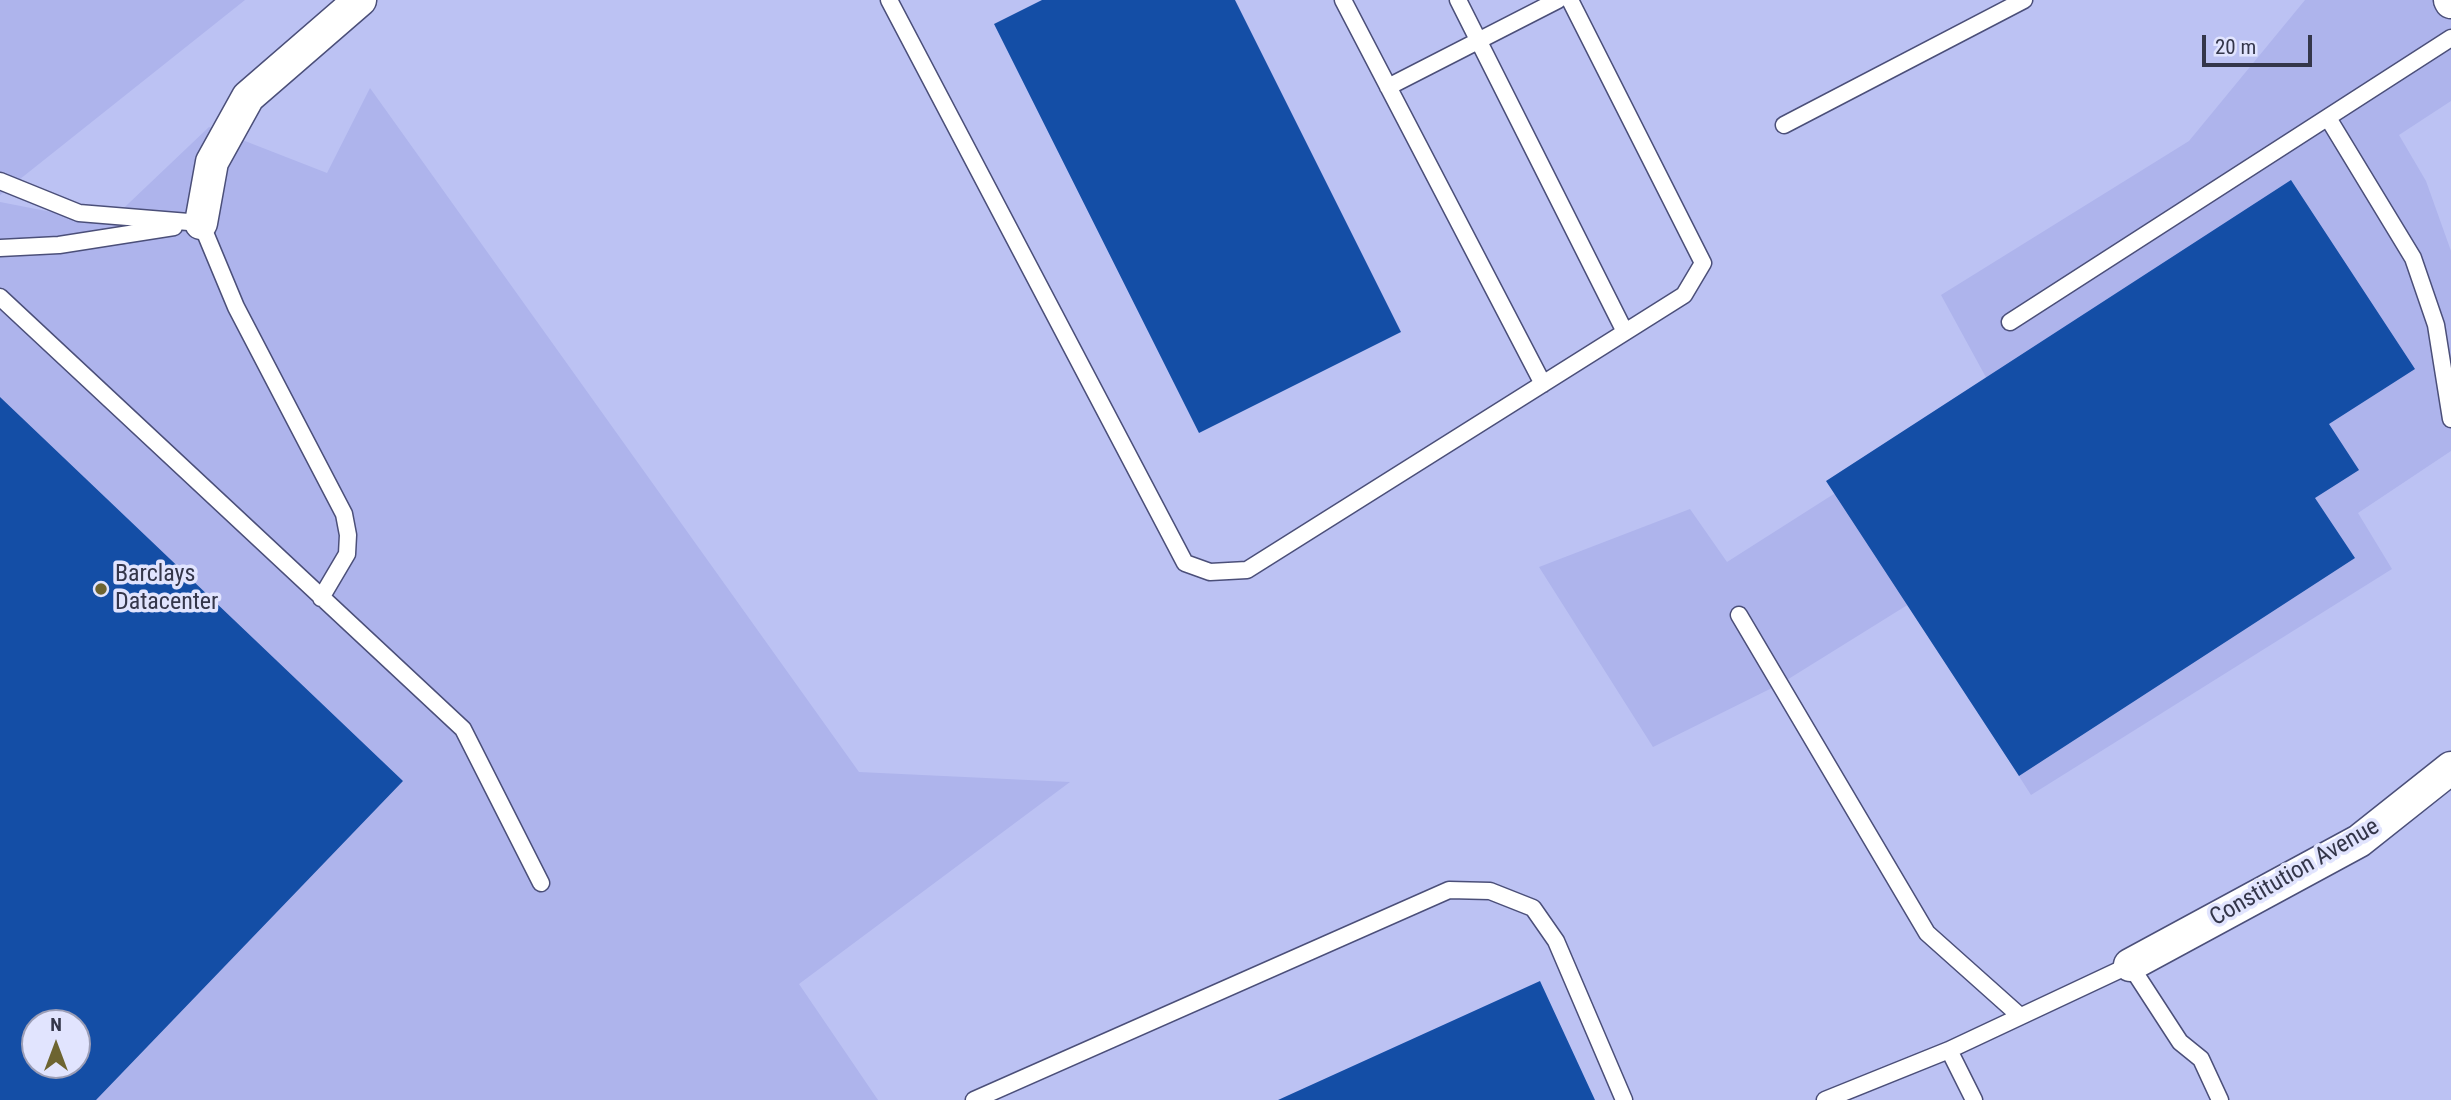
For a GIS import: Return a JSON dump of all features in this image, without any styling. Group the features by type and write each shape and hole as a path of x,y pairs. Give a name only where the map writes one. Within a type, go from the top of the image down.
{"street":[{"path":"201,223 212,162 248,97 360,0"},
{"name":"Constitution Avenue","path":"2130,965 2360,841 2451,768"}],"lane":[{"path":"889,0 1185,563 1210,572 1247,570 1684,295 1703,263 1570,0"},
{"path":"1343,0 1542,384"},
{"path":"1458,0 1625,332"},
{"path":"1388,87 1558,0"},
{"path":"1784,125 2024,0"},
{"path":"2010,322 2451,38"},
{"path":"2328,118 2413,258 2436,324 2451,419"},
{"path":"0,181 79,213 201,223"},
{"path":"0,248 59,245 201,223"},
{"path":"201,223 236,307 344,514 348,535 347,554 321,598"},
{"path":"0,296 463,729 541,883"},
{"path":"1739,615 1927,933 2020,1016"},
{"path":"974,1100 1449,890 1490,891 1533,908 1556,941 1624,1100"},
{"path":"1825,1100 1949,1050 2130,965 2180,1042 2201,1059 2220,1100"},
{"path":"1949,1050 1974,1100"}],"shaded area":[{"path":"0,0 245,0 0,195"},
{"path":"2305,0 2451,0 2451,101 2399,135 2426,181 2451,251 2451,451 2358,513 2392,569 2031,795 1909,604 1782,683 1653,747 1539,567 1690,509 1727,562 1994,392 1941,295 2189,141"},
{"path":"370,88 859,772 1070,782 799,984 878,1100 0,1100 0,202 108,223 209,127 327,173"}],"building":[{"path":"1042,0 1235,0 1401,332 1199,433 994,24"},
{"path":"2291,180 2415,369 2329,424 2359,470 2315,498 2355,558 2019,776 1826,481"},
{"name":"Barclays Datacenter","path":"0,397 403,781 96,1100 0,1100"},
{"path":"1540,981 1595,1100 1278,1100"}],"place":[{"name":"Barclays Datacenter","path":"101,589"}]}
